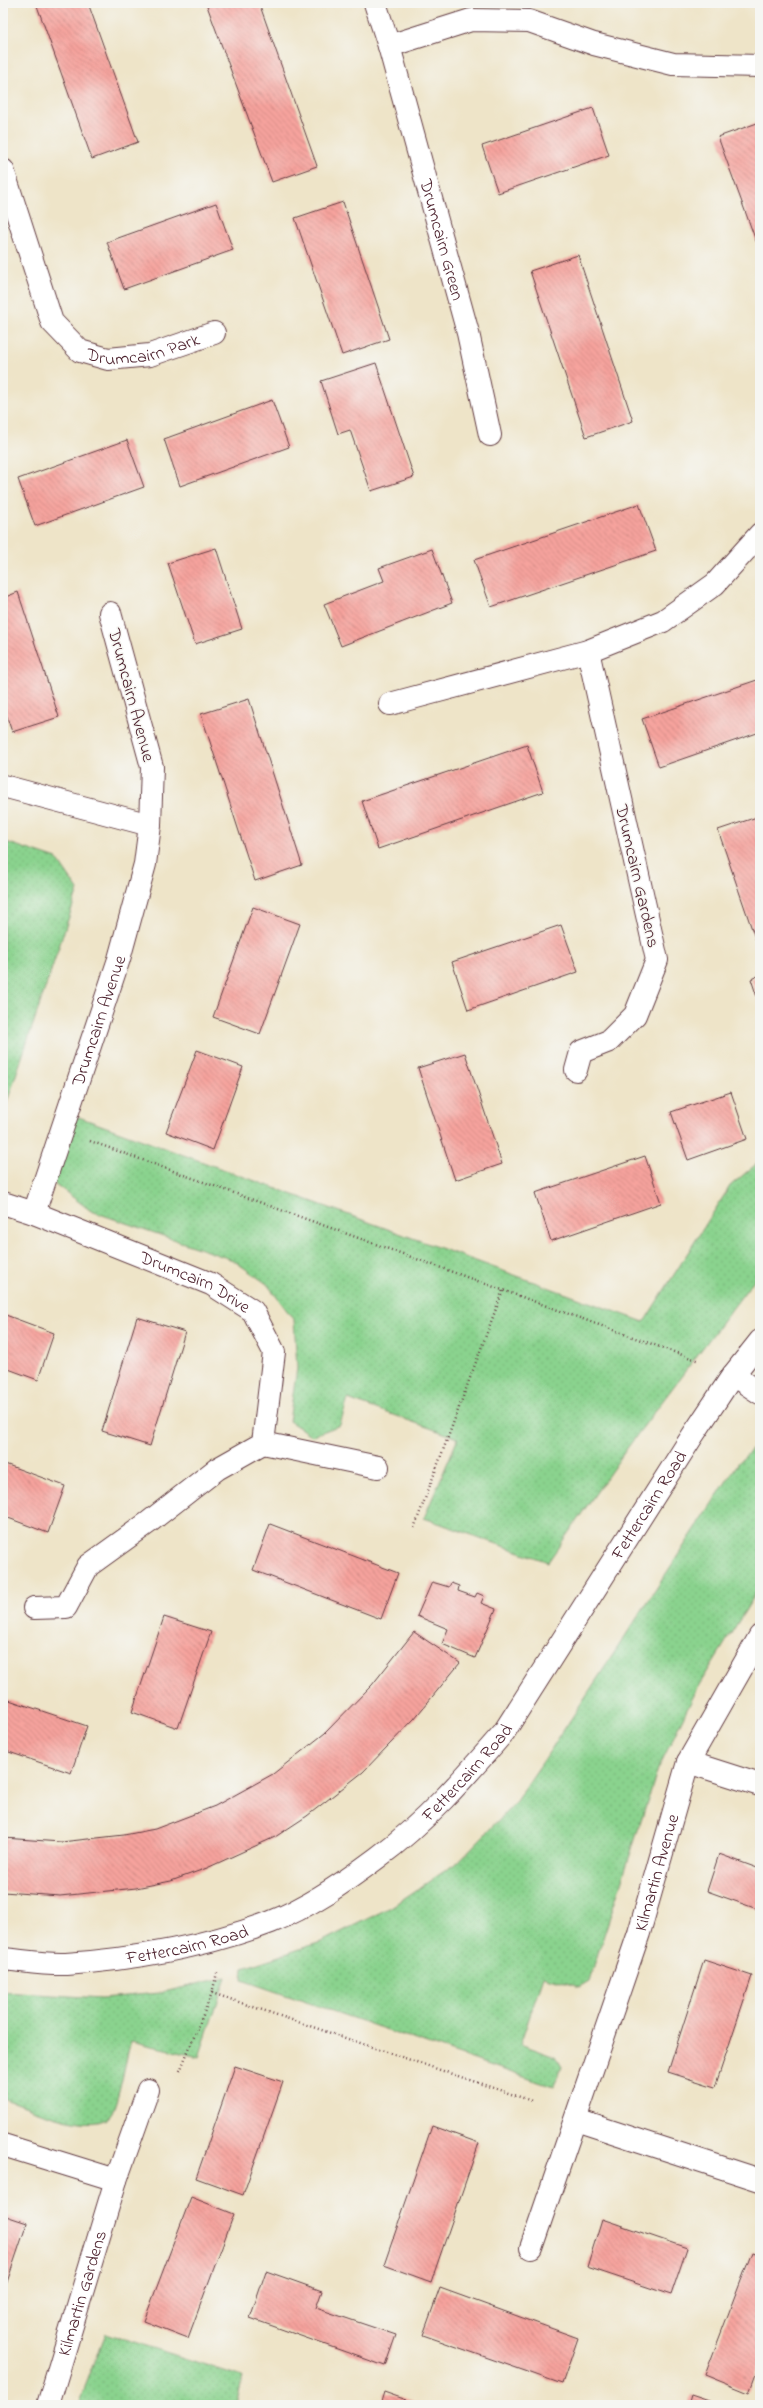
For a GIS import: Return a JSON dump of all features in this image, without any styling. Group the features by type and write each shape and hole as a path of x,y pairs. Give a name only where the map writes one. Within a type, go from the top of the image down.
{"street":[{"name":"Drumcairn Green","path":"375,3 389,46 468,333 490,435"},
{"path":"389,46 472,20 529,22 594,44 673,64 760,66"},
{"name":"Drumcairn Park","path":"3,170 52,322 80,351 108,360 150,354 214,333"},
{"path":"390,704 588,651 663,621 715,584 760,534"},
{"name":"Drumcairn Avenue","path":"34,1213 119,959 145,864 150,825 152,767 110,613"},
{"name":"Drumcairn Gardens","path":"576,1070 581,1052 609,1041 635,1015 657,960 588,651"},
{"path":"3,786 150,825"},
{"name":"Drumcairn Drive","path":"3,1203 34,1213 211,1284 253,1311 274,1352 263,1443"},
{"name":"Fettercairn Road","path":"3,1960 65,1964 146,1954 215,1939 272,1921 326,1894 378,1858 427,1815 467,1775 504,1732 570,1625 733,1375 760,1341"},
{"path":"733,1375 760,1393"},
{"path":"34,1608 66,1607 88,1566 149,1522 217,1469 263,1443 378,1468"},
{"name":"Kilmartin Avenue","path":"531,2248 639,1932 688,1762 760,1636"},
{"path":"688,1762 760,1784"},
{"name":"Kilmartin Gardens","path":"48,2405 116,2180 148,2090"},
{"path":"576,2120 760,2180"},
{"path":"3,2145 116,2180"}],"path":[{"path":"86,1140 699,1361"},
{"path":"414,1528 503,1290"},
{"path":"180,2071 212,1993 217,1974"},
{"path":"212,1993 532,2101"}],"green space":[{"path":"3,841 57,859 78,890 3,1114"},
{"path":"65,1112 644,1322 730,1186 760,1161 760,1272 628,1447 548,1562 424,1518 458,1438 348,1399 340,1425 312,1436 289,1421 297,1368 294,1320 267,1284 233,1260 91,1211 50,1180"},
{"path":"760,1442 760,1587 699,1685 658,1769 589,1981 579,1987 543,1976 520,2044 556,2057 562,2067 553,2087 242,1980 243,1968 321,1942 391,1907 458,1862 514,1804 739,1462"},
{"path":"226,1977 199,2057 131,2041 115,2106 112,2113 104,2120 92,2123 77,2122 43,2113 3,2098 3,1992 102,1998 160,1993"},
{"path":"106,2333 243,2377 236,2405 78,2405"}],"building":[{"path":"36,3 88,3 138,142 92,159"},
{"path":"206,3 259,3 317,166 272,182"},
{"path":"593,108 609,155 498,193 482,146"},
{"path":"760,122 760,252 718,137"},
{"path":"343,202 389,339 342,355 295,218"},
{"path":"216,203 233,250 124,289 107,242"},
{"path":"578,255 633,421 586,437 530,271"},
{"path":"376,363 414,477 371,491 350,430 338,434 321,381"},
{"path":"272,400 289,447 180,486 164,439"},
{"path":"127,440 144,487 35,526 18,479"},
{"path":"639,504 656,551 491,607 474,560"},
{"path":"216,548 242,629 195,644 168,563"},
{"path":"432,549 452,603 341,646 324,604 384,581 379,568"},
{"path":"18,592 59,717 12,732 3,705 3,598"},
{"path":"760,679 760,732 659,767 642,719"},
{"path":"249,699 302,865 255,881 201,714"},
{"path":"527,745 543,792 378,849 362,801"},
{"path":"760,816 760,940 756,941 718,830"},
{"path":"253,907 300,924 260,1034 213,1017"},
{"path":"561,925 578,972 468,1010 452,962"},
{"path":"760,975 760,1006 751,979"},
{"path":"197,1050 243,1067 213,1150 166,1132"},
{"path":"465,1053 502,1164 455,1180 418,1068"},
{"path":"731,1092 747,1139 688,1160 671,1112"},
{"path":"645,1156 661,1203 551,1241 535,1193"},
{"path":"3,1314 54,1333 38,1380 3,1367"},
{"path":"137,1317 185,1332 150,1446 102,1431"},
{"path":"5,1464 65,1486 48,1533 3,1516 3,1470"},
{"path":"270,1524 398,1573 381,1619 253,1570"},
{"path":"432,1582 449,1587 451,1583 459,1586 458,1591 475,1597 477,1593 484,1596 481,1603 496,1609 475,1658 442,1644 448,1629 417,1616"},
{"path":"164,1617 211,1632 178,1728 132,1712"},
{"path":"414,1632 460,1663 414,1719 363,1772 307,1816 275,1837 207,1868 171,1881 136,1888 60,1896 3,1892 3,1838 61,1842 124,1835 155,1829 215,1806 273,1774 325,1733 372,1685"},
{"path":"3,1698 87,1726 71,1773 3,1750"},
{"path":"719,1854 760,1869 760,1910 707,1891"},
{"path":"704,1960 752,1976 715,2087 668,2072"},
{"path":"235,2066 283,2082 243,2195 196,2178"},
{"path":"432,2126 479,2143 431,2282 384,2265"},
{"path":"191,2197 234,2214 188,2338 144,2321"},
{"path":"3,2215 27,2223 3,2294"},
{"path":"602,2219 687,2248 671,2295 587,2267"},
{"path":"752,2252 760,2255 760,2363 749,2393 705,2375"},
{"path":"266,2271 322,2291 316,2308 396,2335 385,2366 250,2318"},
{"path":"440,2288 578,2338 562,2384 423,2335"},
{"path":"384,2392 421,2405 380,2405"},
{"path":"691,2395 721,2405 688,2405"}]}
